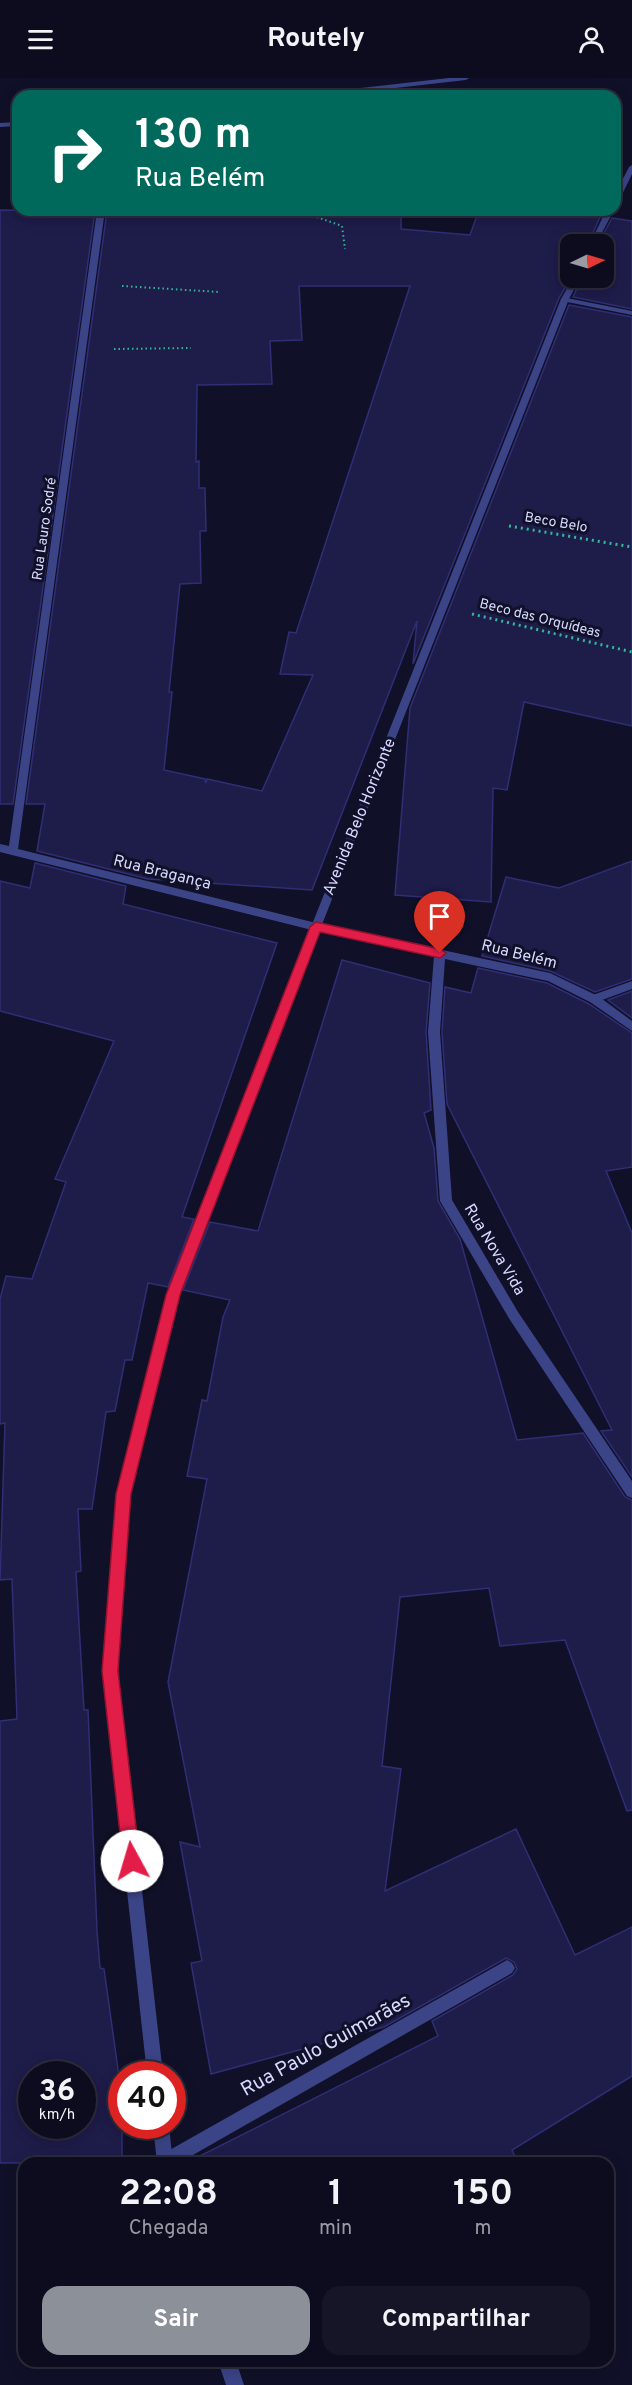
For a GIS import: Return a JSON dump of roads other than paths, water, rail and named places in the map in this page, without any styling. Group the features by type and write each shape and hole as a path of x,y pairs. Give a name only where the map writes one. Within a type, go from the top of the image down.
{"street":[{"path":"361,90 466,78"},
{"path":"621,189 632,167"},
{"name":"Rua Lauro Sodré","path":"13,852 100,216"},
{"path":"598,234 607,216"},
{"name":"Avenida Belo Horizonte","path":"154,2061 110,1671 124,1494 173,1295 316,927 571,288"},
{"path":"565,300 632,313"},
{"name":"Rua Bragança","path":"0,848 316,927"},
{"name":"Rua Belém","path":"316,927 550,977 594,999 632,1027"},
{"name":"Rua Nova Vida","path":"440,953 434,1032 446,1201 514,1316 632,1492"},
{"path":"594,999 632,985"},
{"name":"Rua Paulo Guimarães","path":"174,2157 507,1968"},
{"path":"162,2139 164,2157"},
{"path":"229,2367 235,2385"}]}
